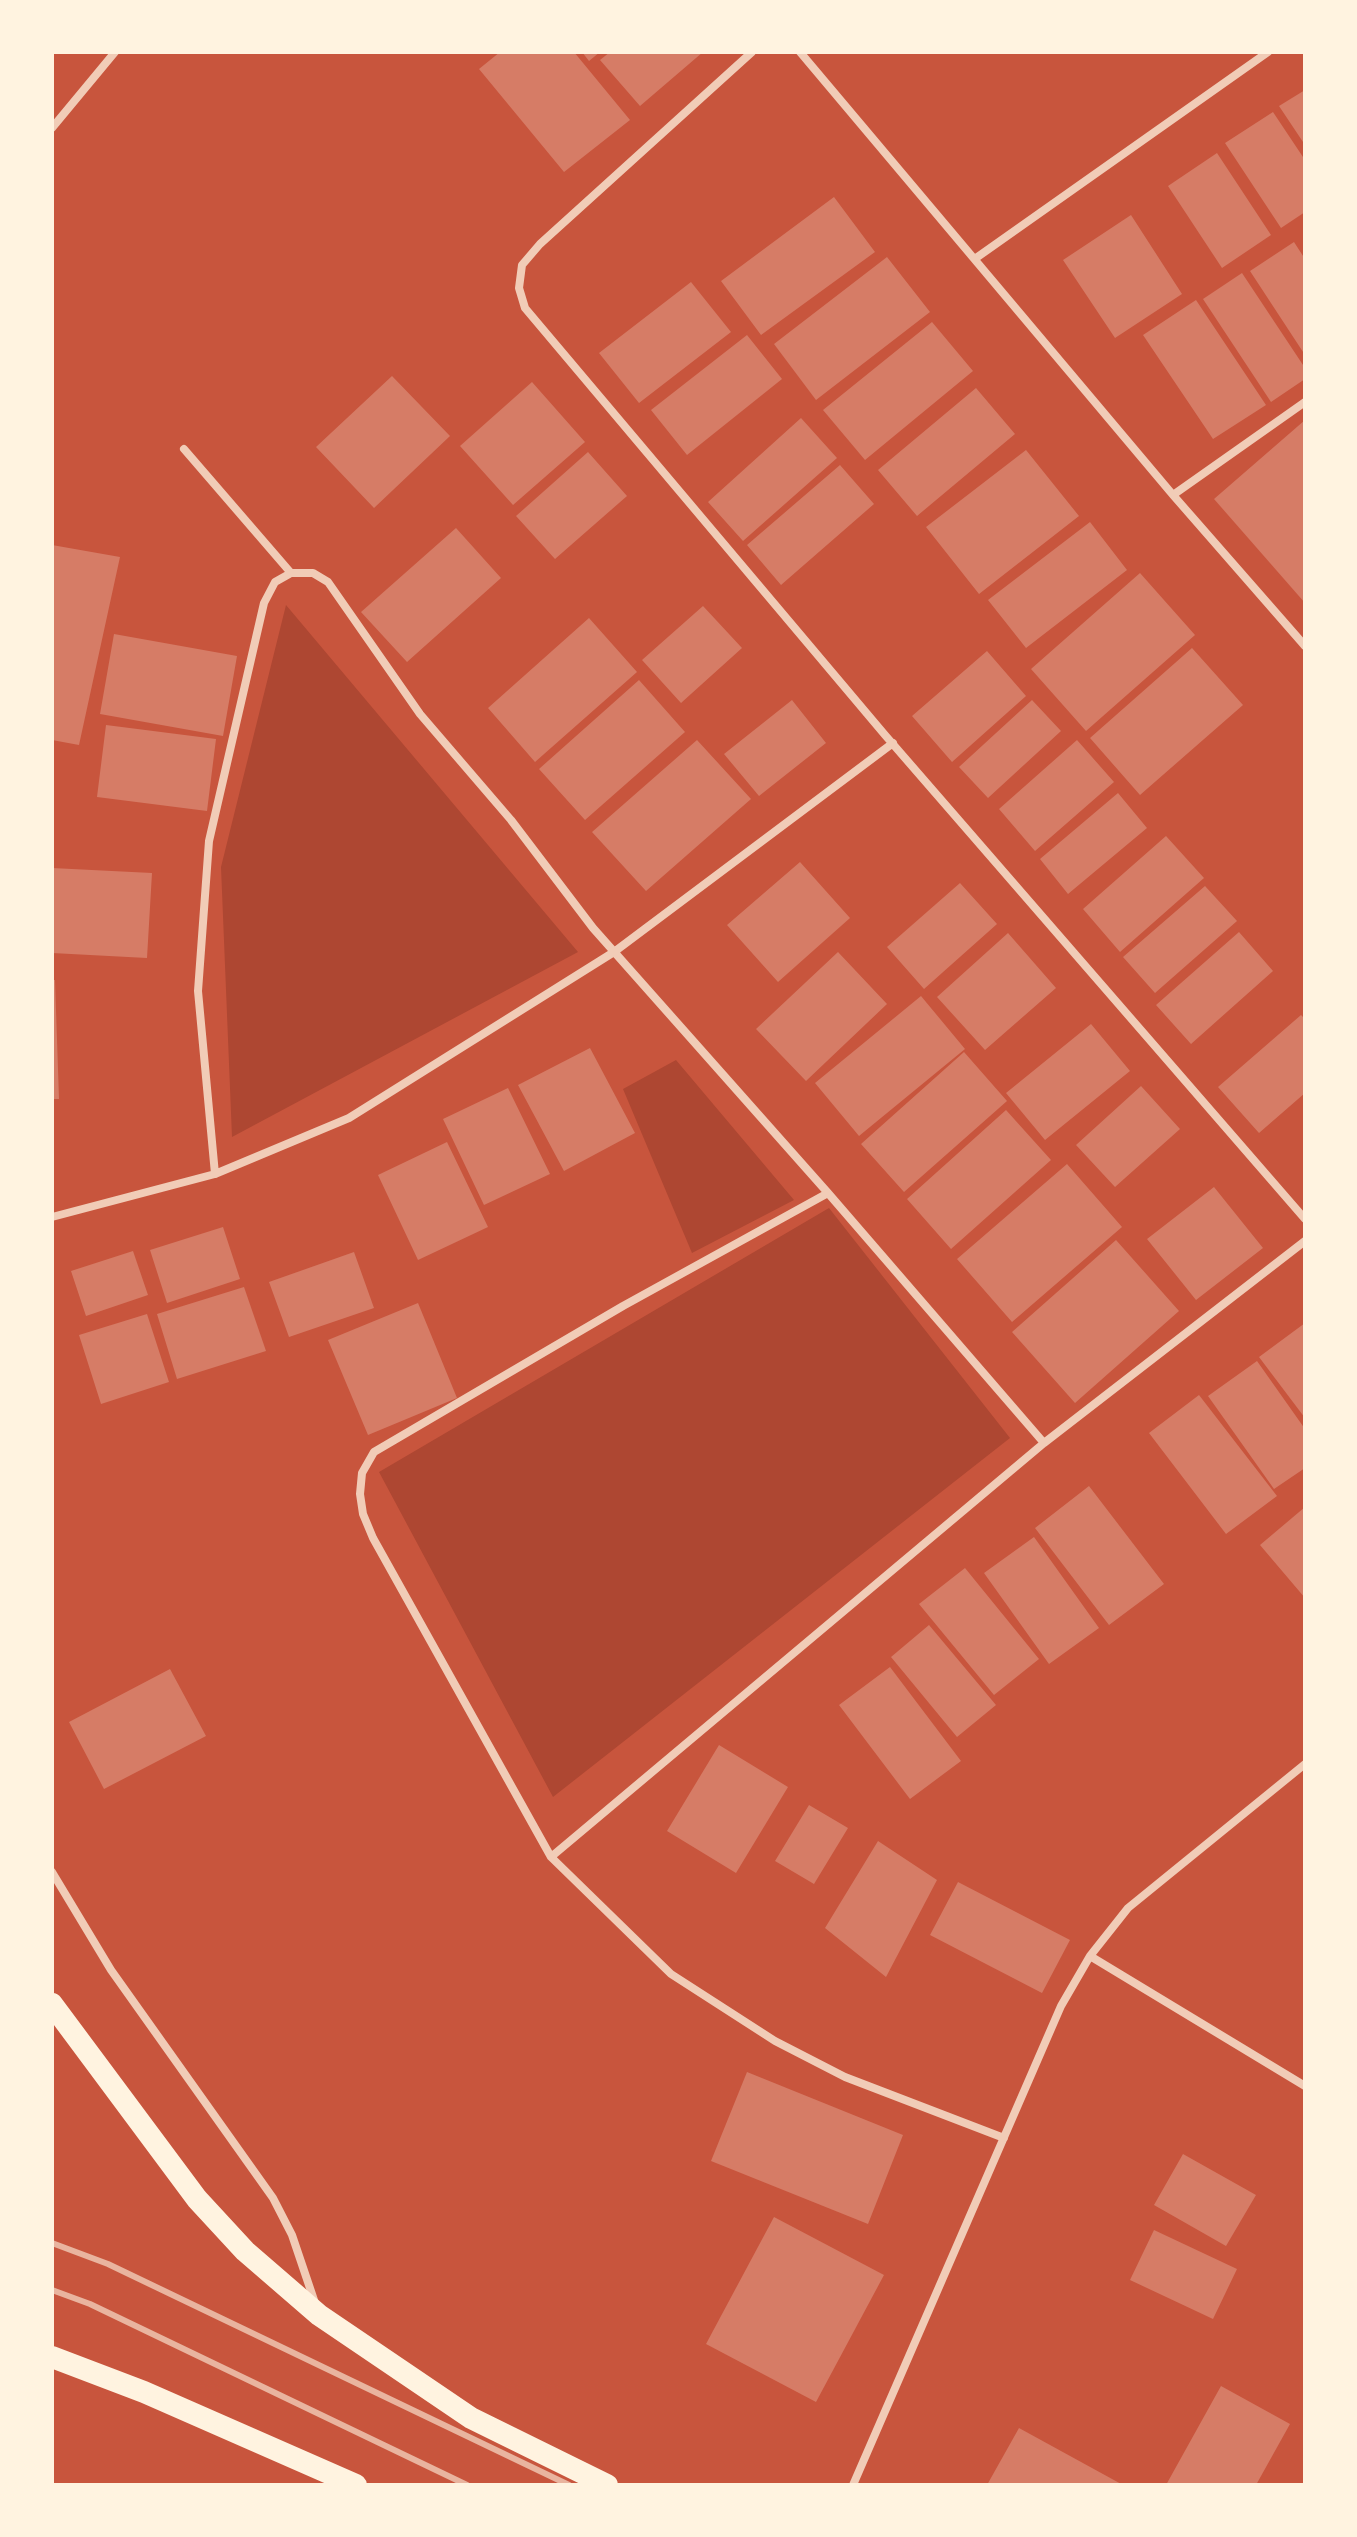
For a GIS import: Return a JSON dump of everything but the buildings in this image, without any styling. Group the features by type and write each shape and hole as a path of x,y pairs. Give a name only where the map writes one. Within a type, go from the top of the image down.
{"highway":[{"path":"52,2004 197,2199 245,2251 319,2315 471,2418 607,2485"},
{"path":"52,2357 144,2392 356,2485"}],"street":[{"path":"52,128 115,52"},
{"path":"752,52 540,244 522,265 519,288 525,308 893,743 1305,1219"},
{"path":"800,52 1173,495 1305,646"},
{"path":"976,258 1268,52"},
{"path":"1173,495 1305,402"},
{"path":"184,449 291,573"},
{"path":"215,1174 198,991 209,841 264,603 275,582 291,573 313,573 328,582 420,714 511,820 593,928 1044,1443"},
{"path":"52,1217 215,1174 349,1118 614,952 893,743"},
{"path":"828,1193 623,1306 374,1452 362,1473 360,1494 363,1514 373,1538 551,1857 671,1974 775,2041 845,2077 1004,2138"},
{"path":"551,1857 1044,1443 1305,1241"},
{"path":"853,2485 1061,2006 1090,1956 1128,1908 1305,1764"},
{"path":"52,1872 111,1970 273,2198 292,2235 319,2315"},
{"path":"1090,1956 1305,2086"}],"shaded area":[{"path":"286,605 578,952 232,1137 221,867"},
{"path":"676,1060 794,1200 692,1253 623,1089"},
{"path":"829,1208 1010,1438 553,1797 379,1472"}],"railway":[{"path":"52,2243 108,2264 569,2485"},
{"path":"52,2290 90,2304 467,2485"}]}
